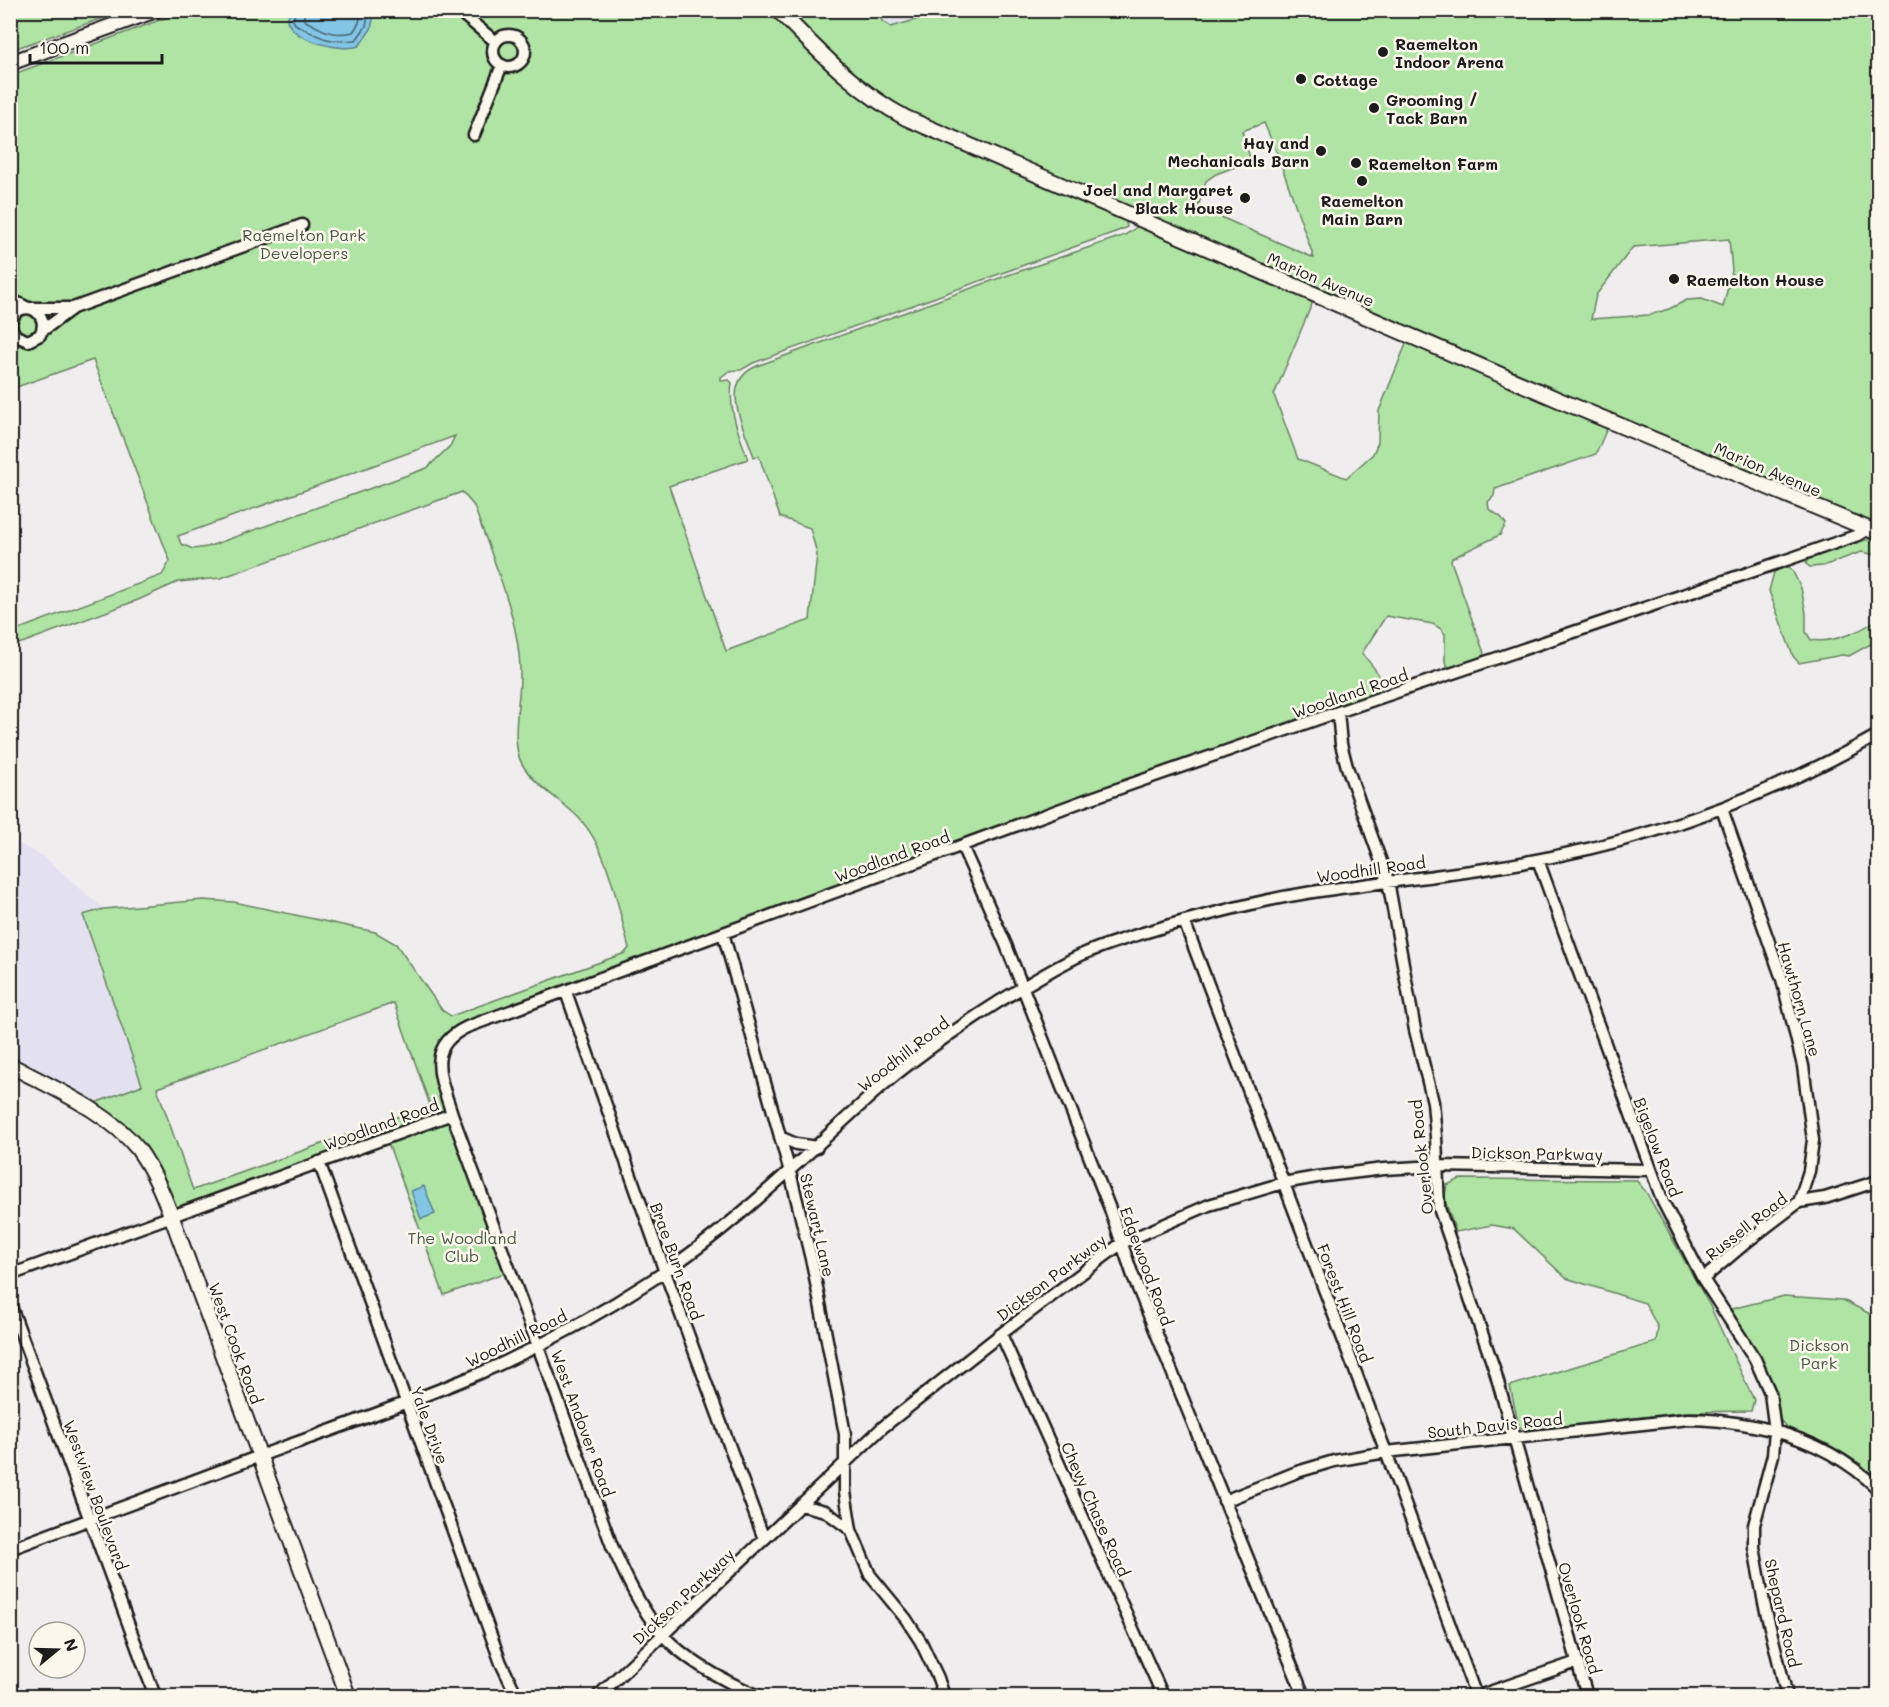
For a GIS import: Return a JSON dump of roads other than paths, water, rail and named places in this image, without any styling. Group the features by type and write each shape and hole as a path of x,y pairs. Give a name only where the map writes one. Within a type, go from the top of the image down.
{"street":[{"path":"10,63 156,10"},
{"path":"457,10 496,42"},
{"name":"Marion Avenue","path":"778,10 848,79 875,100 906,118 1548,395 1874,531"},
{"path":"509,35 519,39 524,47 521,62 512,66 502,65 494,55 496,42 509,35"},
{"path":"474,135 502,65"},
{"path":"73,308 28,308 17,311 10,324 16,336 24,340 36,338 73,308 302,225"},
{"path":"10,299 38,312 43,321 42,331"},
{"name":"Woodland Road","path":"10,1275 452,1114 439,1065 440,1051 448,1038 467,1027 962,846 1338,712 1874,531"},
{"name":"Overlook Road","path":"1338,712 1341,744 1388,881 1415,1030 1432,1102 1439,1208 1495,1371 1587,1696"},
{"name":"Woodhill Road","path":"10,1549 476,1375 583,1321 665,1272 737,1219 905,1068 958,1028 1064,963 1093,950 1184,921 1288,896 1538,860 1626,839 1677,825 1722,809 1806,773 1878,735"},
{"name":"Hawthorn Lane","path":"1722,809 1782,979 1803,1066 1813,1140 1809,1171 1799,1202"},
{"name":"Edgewood Road","path":"962,846 1006,945 1110,1209 1133,1276 1304,1696"},
{"name":"Bigelow Road","path":"1538,860 1649,1170 1674,1227 1703,1279 1755,1359 1773,1404 1775,1431"},
{"name":"Forest Hill Road","path":"1184,921 1477,1696"},
{"name":"Stewart Lane","path":"723,933 790,1172 823,1315 845,1434 845,1492 851,1530 870,1575 906,1619 921,1642 944,1696"},
{"name":"Brae Burn Road","path":"566,992 665,1272 764,1539"},
{"name":"West Cook Road","path":"10,1065 90,1110 127,1137 152,1170 171,1215 348,1696"},
{"name":"West Andover Road","path":"452,1114 612,1546 639,1600 663,1635 700,1665 759,1696"},
{"path":"780,1137 796,1144 816,1147"},
{"name":"Yale Drive","path":"318,1162 507,1678 517,1696"},
{"name":"Dickson Parkway","path":"598,1696 883,1427 1122,1243 1209,1205 1283,1183 1384,1169 1437,1166 1649,1170"},
{"name":"Russell Road","path":"1703,1279 1799,1202 1825,1198 1878,1180"},
{"name":"Westview Boulevard","path":"10,1304 155,1696"},
{"name":"Chevy Chase Road","path":"1001,1334 1163,1696"},
{"name":"South Davis Road","path":"1224,1501 1318,1465 1386,1452 1513,1440 1689,1419 1734,1422 1775,1431 1838,1456 1878,1489"},
{"name":"Shepard Road","path":"1775,1431 1768,1476 1754,1525 1754,1547 1762,1594 1787,1696"},
{"path":"801,1505 825,1511 851,1530"},
{"path":"1477,1696 1577,1662"}],"water":[{"path":"293,11 375,11 371,29 359,46 341,47 318,43 298,34 287,20"},
{"path":"424,1186 435,1214 421,1219 411,1191"}],"place":[{"name":"Raemelton Indoor Arena","path":"1383,52"},
{"name":"Cottage","path":"1301,79"},
{"name":"Grooming / Tack Barn","path":"1374,108"},
{"name":"Hay and Mechanicals Barn","path":"1321,151"},
{"name":"Raemelton Farm","path":"1356,163"},
{"name":"Raemelton Main Barn","path":"1362,181"},
{"name":"Joel and Margaret Black House","path":"1245,198"},
{"name":"Raemelton House","path":"1674,279"}],"park label":[{"name":"Raemelton Park Developers","path":"304,243"},
{"name":"The Woodland Club","path":"462,1246"},
{"name":"Dickson Park","path":"1819,1353"}]}
